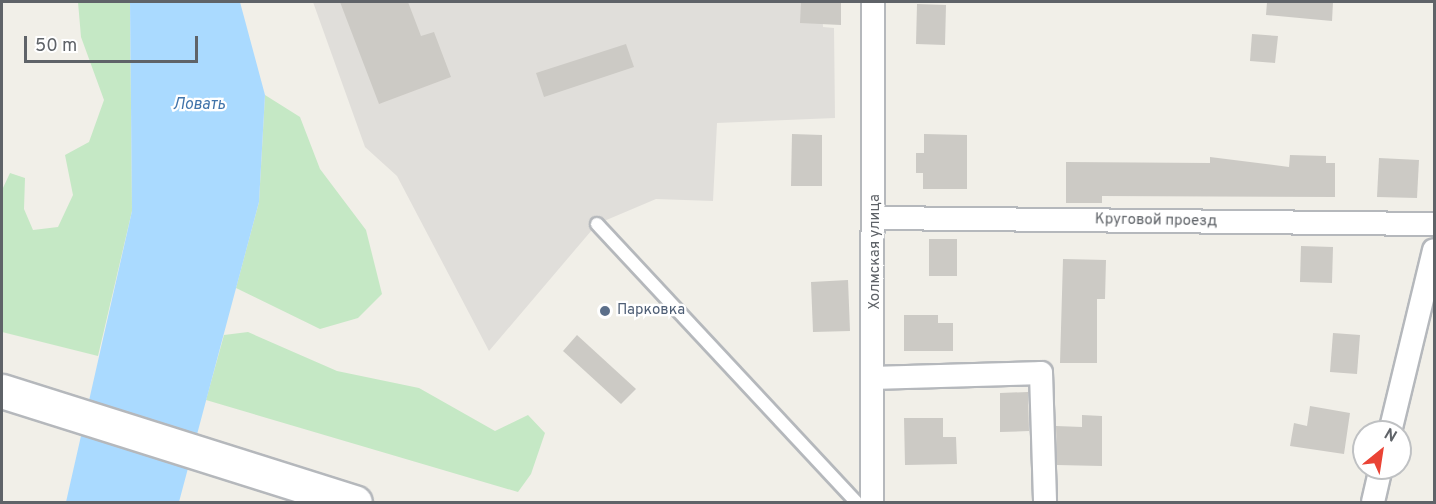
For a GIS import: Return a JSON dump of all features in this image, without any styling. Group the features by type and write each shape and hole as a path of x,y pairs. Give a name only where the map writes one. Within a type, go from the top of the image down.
{"main road":[{"path":"2,391 354,502"}],"street":[{"name":"Холмская улица","path":"872,502 877,218 873,2"},
{"name":"Круговой проезд","path":"877,218 1434,224"},
{"path":"1393,420 1434,250"},
{"path":"874,378 1041,373 1045,502"},
{"path":"1373,502 1378,480"}],"lane":[{"path":"597,224 856,502"}],"shaded area":[{"path":"313,2 822,2 823,27 834,28 835,118 717,123 713,201 656,199 597,224 489,351 397,176 365,147"}],"green space":[{"path":"78,2 130,2 132,211 98,356 2,332 2,190 10,173 25,178 24,209 33,230 58,227 73,195 65,155 89,142 104,100 81,37"},
{"path":"265,95 300,117 320,169 366,230 382,294 358,318 320,329 236,288 259,202"},
{"path":"248,332 337,371 419,388 495,431 528,415 545,433 531,474 518,492 206,400 224,335"}],"water":[{"name":"Ловать","path":"130,2 240,2 265,95 259,202 179,502 66,502 132,211"}],"building":[{"path":"340,2 408,2 421,36 434,32 451,77 379,104"},
{"path":"801,2 841,2 841,25 800,23"},
{"path":"1267,2 1333,2 1332,21 1266,15"},
{"path":"917,4 946,5 945,45 916,44"},
{"path":"1252,34 1278,36 1275,63 1250,61"},
{"path":"626,44 634,67 544,97 536,73"},
{"path":"792,134 822,135 822,186 791,186"},
{"path":"924,134 967,135 967,189 923,189 923,173 916,173 916,153 924,153"},
{"path":"1290,155 1326,156 1326,163 1335,163 1335,197 1102,196 1102,203 1066,203 1066,162 1210,163 1210,157 1289,167"},
{"path":"1379,158 1419,160 1417,198 1377,197"},
{"path":"929,239 957,239 957,276 929,276"},
{"path":"1301,246 1333,247 1332,283 1300,282"},
{"path":"1063,259 1106,260 1105,299 1097,299 1097,363 1060,363"},
{"path":"848,280 850,331 813,332 811,282"},
{"path":"904,315 938,315 938,323 953,323 953,351 904,351"},
{"path":"1333,333 1360,335 1357,374 1330,372"},
{"path":"577,335 636,389 621,404 563,351"},
{"path":"1028,392 1029,431 1000,432 1000,393"},
{"path":"1310,406 1350,413 1344,454 1290,446 1294,423 1307,426"},
{"path":"1082,415 1102,416 1102,466 1057,465 1056,426 1082,427"},
{"path":"904,418 943,418 943,437 956,437 957,464 905,465"}],"place":[{"name":"Парковка","path":"605,311"}]}
